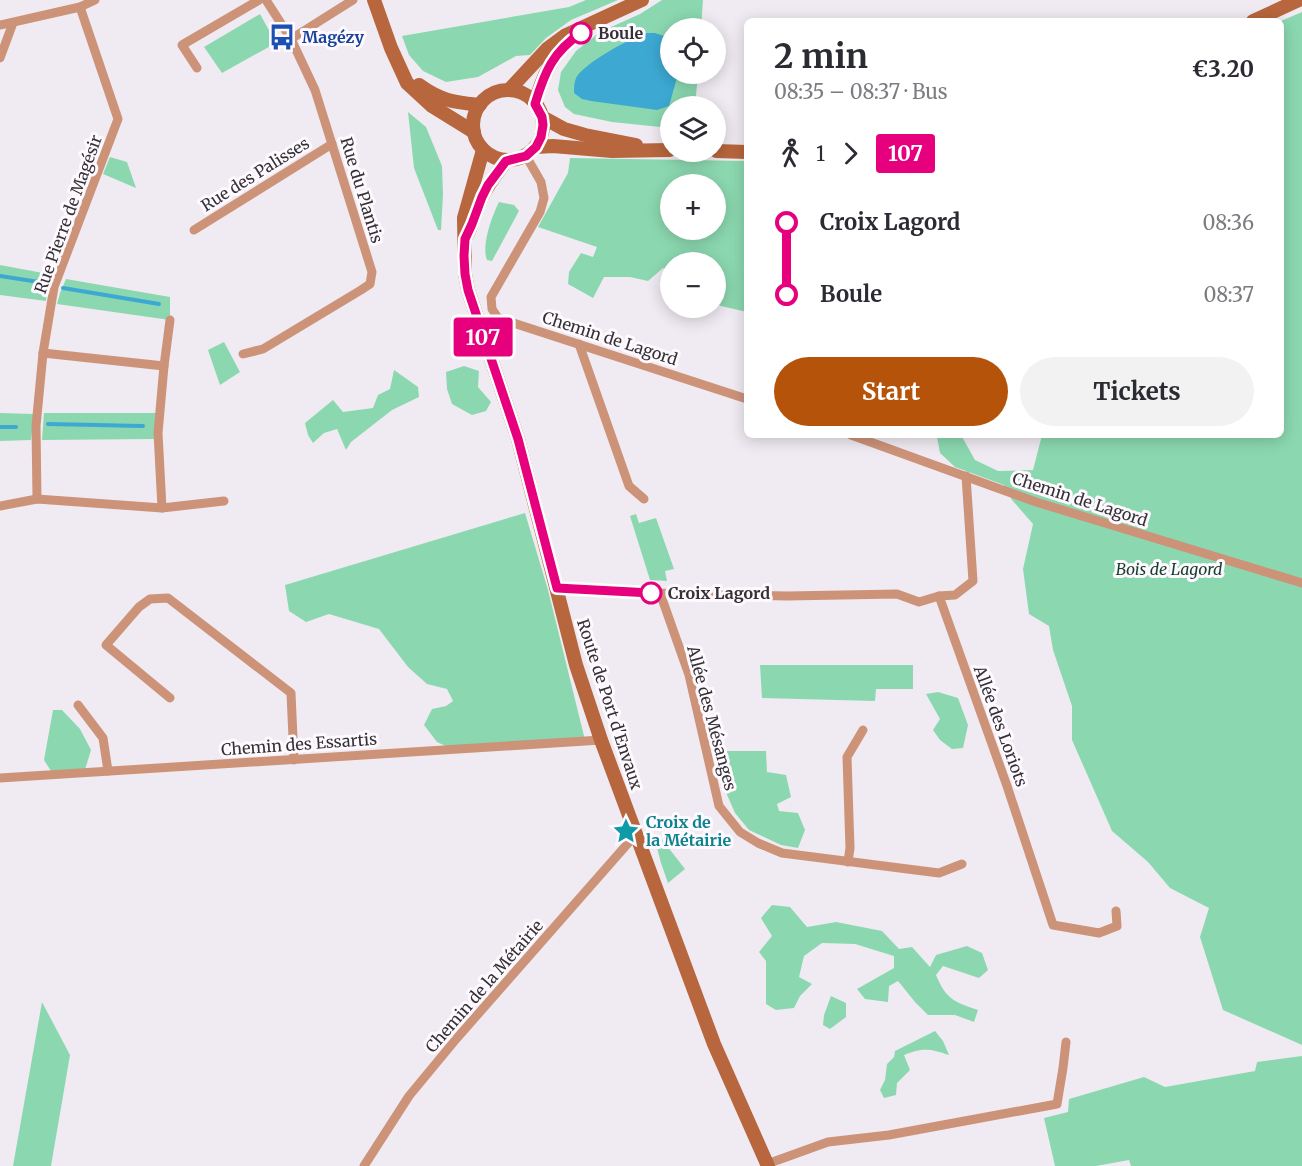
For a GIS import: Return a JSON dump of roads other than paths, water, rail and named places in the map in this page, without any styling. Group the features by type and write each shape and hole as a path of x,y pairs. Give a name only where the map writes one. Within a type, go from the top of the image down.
{"street":[{"path":"0,25 80,7 95,0"},
{"path":"197,68 182,45 259,0"},
{"name":"Rue du Plantis","path":"243,354 263,349 361,290 370,284 372,272 315,90 291,39 267,0"},
{"path":"291,39 353,0"},
{"path":"374,0 391,48 407,83 424,99 474,132"},
{"path":"509,90 548,49 566,36 642,0"},
{"path":"1260,18 1299,0"},
{"name":"Rue Pierre de Magésir","path":"37,499 36,426 43,353 54,287 118,119 80,7"},
{"path":"0,58 13,22"},
{"path":"535,104 542,80 552,62 569,41 594,24"},
{"path":"400,68 430,93 453,102 480,105"},
{"path":"506,161 495,158 483,150 474,132 475,113 486,98 494,93 509,90 529,97 535,104 542,117 543,125 541,137 531,152"},
{"path":"542,117 564,129 585,135 660,149"},
{"name":"Rue des Palisses","path":"194,230 332,144"},
{"path":"465,239 488,185 506,161 553,146 612,151 660,150"},
{"name":"Route de Port d'Envaux","path":"483,150 464,218 465,274 468,290 518,439 576,664 601,740 714,1044 768,1165"},
{"path":"726,151 744,152"},
{"name":"Chemin de Lagord","path":"531,152 544,198 540,212 491,297 492,309 498,318 744,398"},
{"path":"162,508 158,433 170,320"},
{"path":"579,344 629,486 644,499"},
{"path":"43,353 164,366"},
{"name":"Chemin de Lagord","path":"859,438 1036,502 1302,583"},
{"path":"557,588 787,596 897,594 919,602 939,596 954,596 973,581 966,476"},
{"path":"0,506 37,499 162,508 224,501"},
{"name":"Allée des Mésanges","path":"660,593 689,675 719,806 740,832 782,853 939,873 962,864"},
{"name":"Allée des Loriots","path":"939,596 1007,786 1053,925 1099,933 1117,926 1116,911"},
{"path":"170,698 106,645 139,607 150,599 168,598 291,693 294,760"},
{"path":"78,705 103,738 108,771"},
{"path":"848,862 850,848 847,757 863,730"},
{"name":"Chemin des Essartis","path":"0,778 601,740"},
{"name":"Chemin de la Métairie","path":"364,1166 409,1096 637,833"},
{"path":"768,1165 828,1142 889,1135 1057,1104 1066,1042"}],"water":[{"path":"645,33 660,35 660,84 675,84 672,96 660,96 660,109 591,101 582,99 574,93 576,78 581,72 618,46"}],"waterway":[{"path":"0,276 39,282"},
{"path":"63,288 159,304"},
{"path":"48,424 143,426"},
{"path":"0,427 16,427"}],"place":[{"name":"Boule","path":"581,33"},
{"name":"Magézy","path":"282,37"},
{"name":"Croix Lagord","path":"651,593"},
{"name":"Croix de la Métairie","path":"626,831"}],"park label":[{"name":"Bois de Lagord","path":"1169,569"}]}
